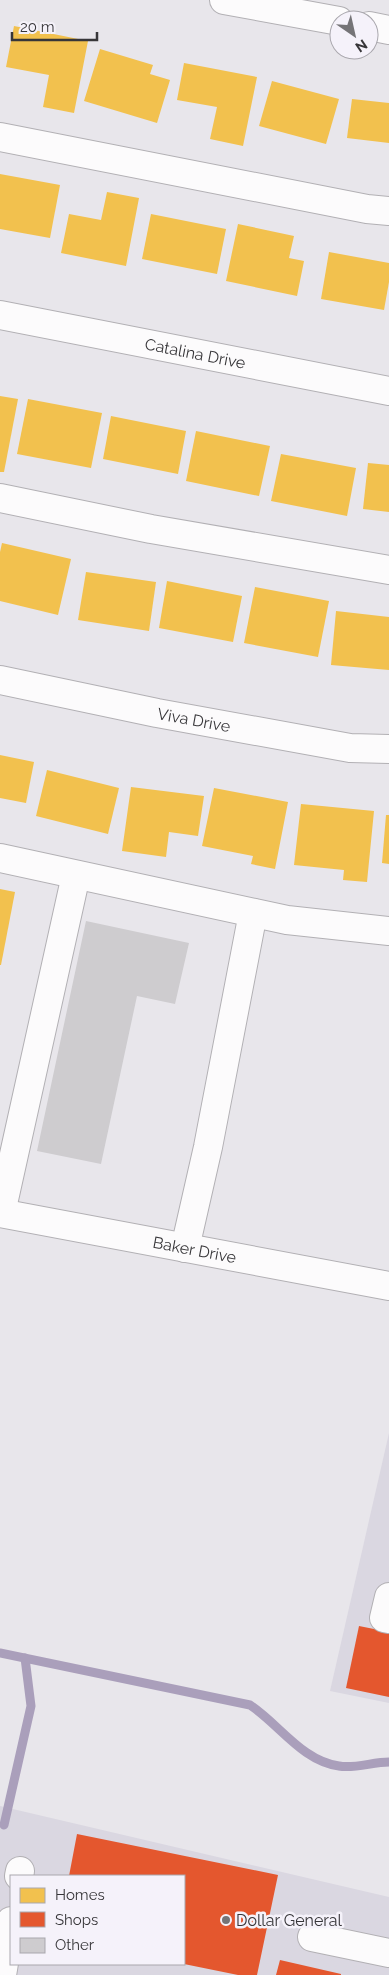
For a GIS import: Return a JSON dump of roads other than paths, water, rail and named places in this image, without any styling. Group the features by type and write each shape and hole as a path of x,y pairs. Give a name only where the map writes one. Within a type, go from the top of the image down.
{"street":[{"path":"224,0 329,19"},
{"path":"0,137 366,209 389,211"},
{"name":"Catalina Drive","path":"0,315 389,392"},
{"path":"0,498 151,529 389,570"},
{"name":"Viva Drive","path":"0,680 156,713 350,748 389,749"},
{"path":"0,858 287,920 389,931"},
{"path":"0,1213 76,875"},
{"path":"185,1248 208,1147 253,913"},
{"name":"Baker Drive","path":"0,1213 389,1286"},
{"path":"389,1597 384,1618 389,1619"},
{"path":"2,1975 10,1927"},
{"path":"312,1937 389,1953"}],"waterway":[{"path":"0,1653 250,1705 302,1750 326,1763 351,1767 389,1762"},
{"path":"4,1825 31,1706 25,1658"}],"place":[{"name":"Dollar General","path":"226,1920"}]}
